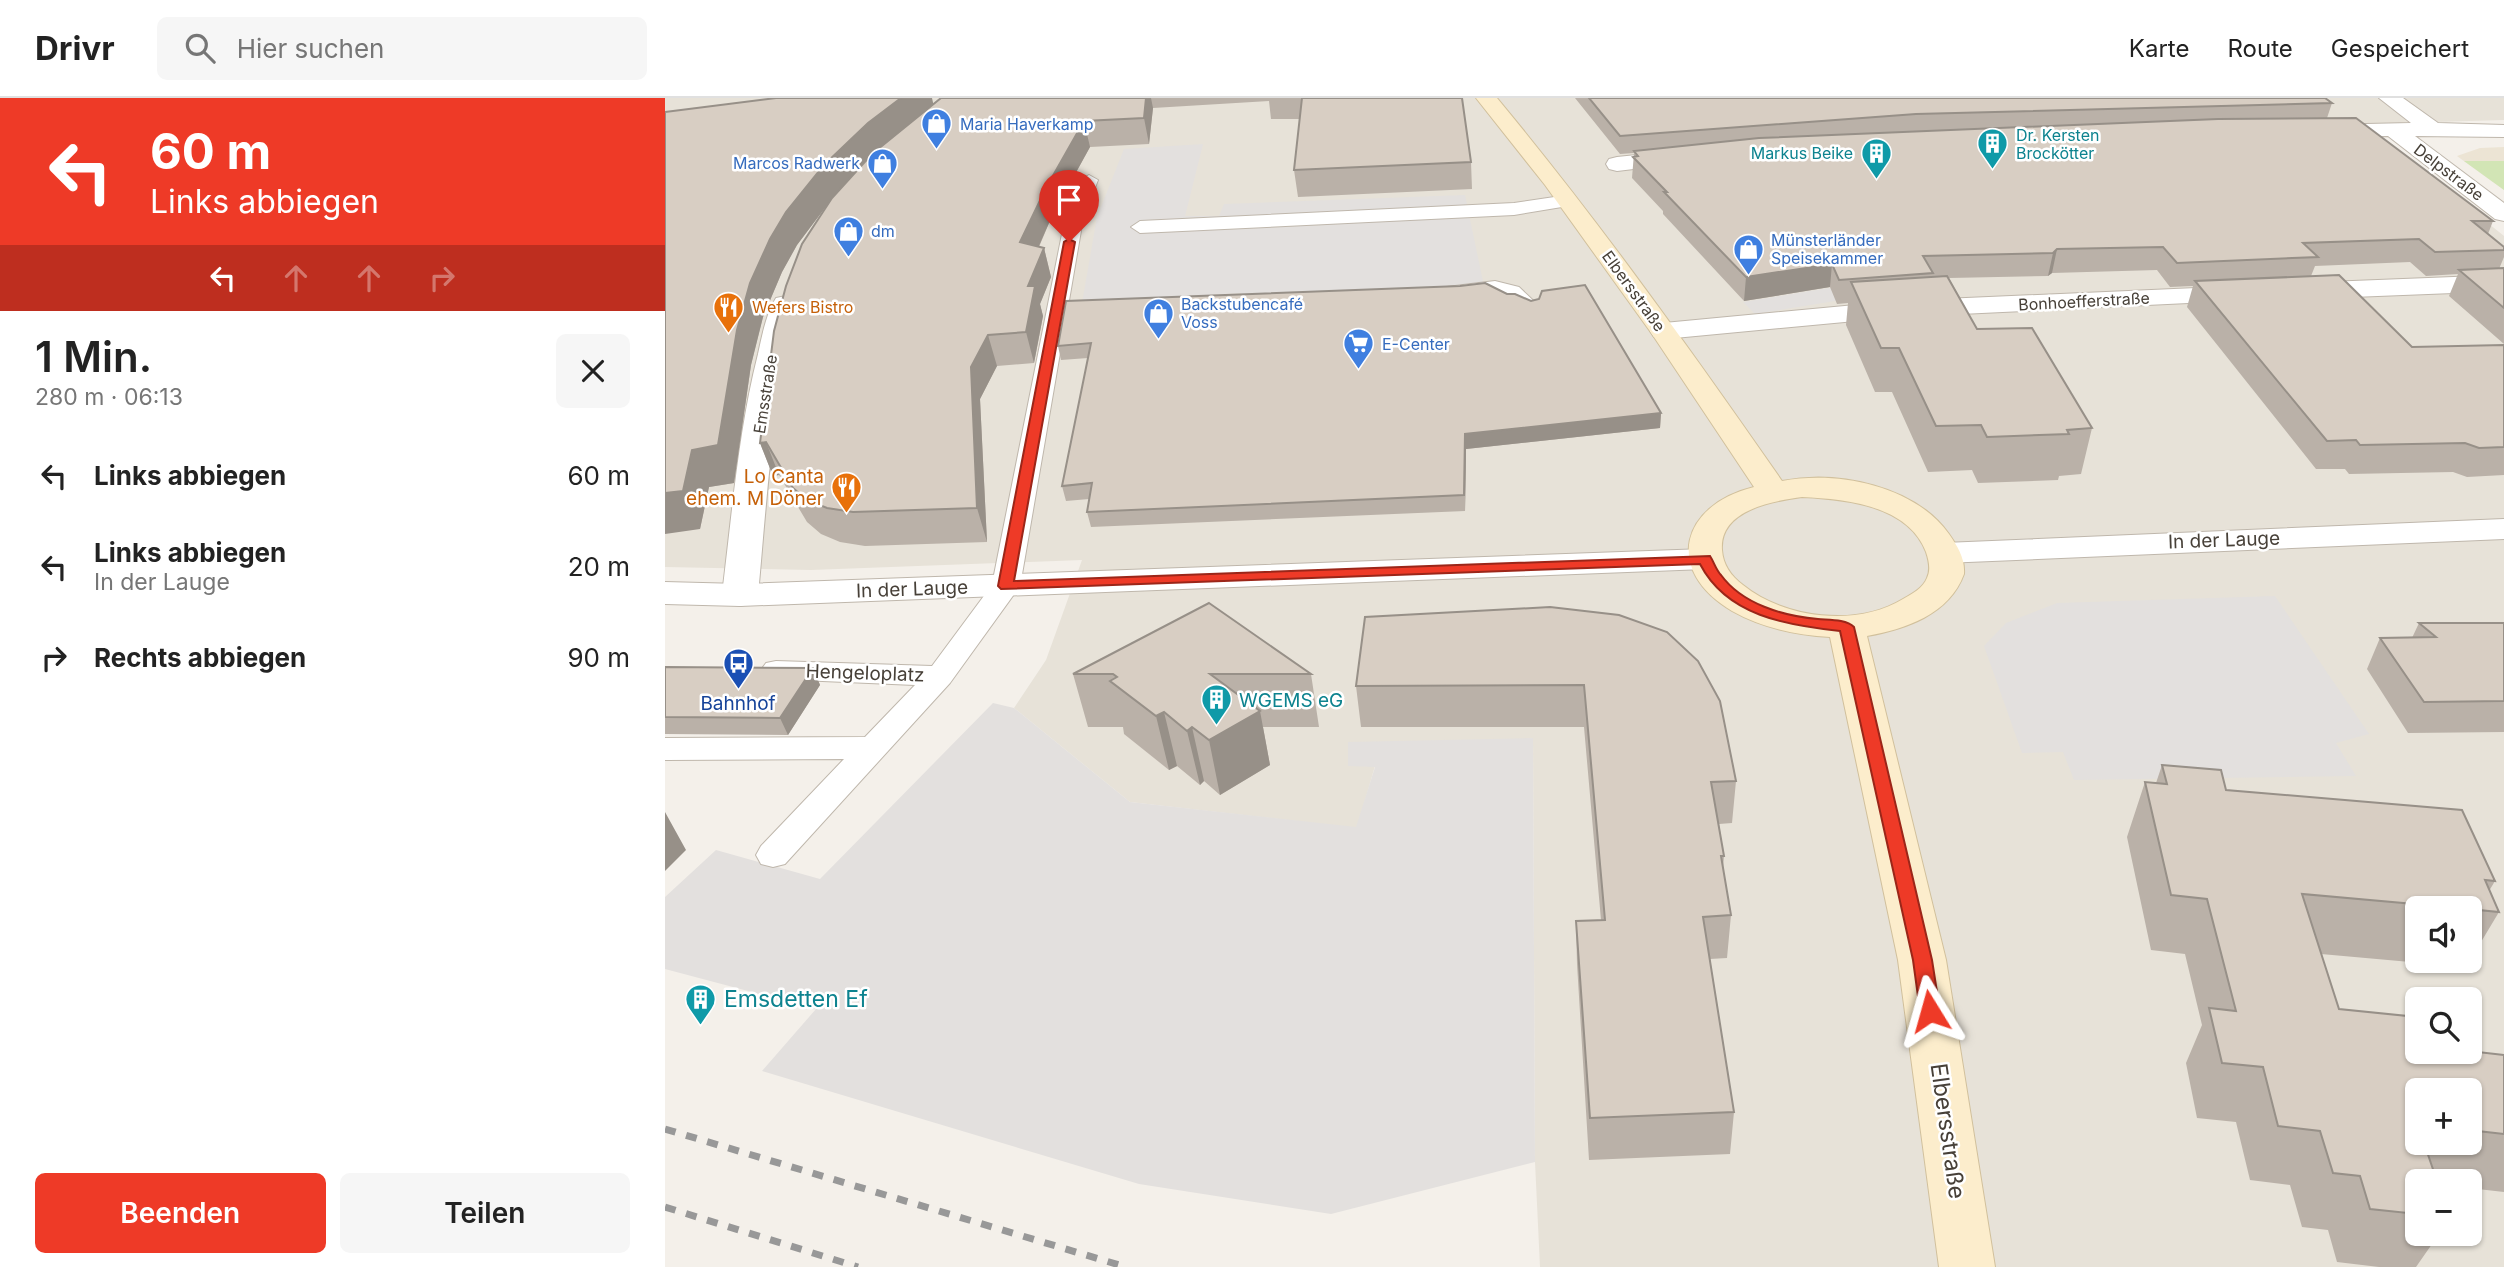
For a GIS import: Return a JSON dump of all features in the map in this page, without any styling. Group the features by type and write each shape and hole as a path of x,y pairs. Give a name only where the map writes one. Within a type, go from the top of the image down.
{"main road":[{"name":"Elbersstraße","path":"1486,98 1568,201 1664,331 1773,491"},
{"path":"1802,487 1834,489 1883,501 1916,518 1934,534 1944,553 1946,574 1935,594 1914,610 1883,622 1846,627 1793,621 1754,608 1730,594 1714,577 1705,559 1706,537 1718,517 1742,501 1773,491 1802,487"},
{"name":"Elbersstraße","path":"1846,627 1922,960 1968,1267"}],"street":[{"name":"Delpstraße","path":"2389,98 2433,129"},
{"name":"Delpstraße","path":"2393,130 2504,214"},
{"path":"2296,131 2504,131"},
{"path":"1617,164 1706,155"},
{"name":"Bonhoefferstraße","path":"1664,331 1898,309 2504,282"},
{"name":"Emsstraße","path":"740,595 763,395 774,340 793,284"},
{"name":"In der Lauge","path":"1944,553 2504,529"},
{"name":"In der Lauge","path":"665,593 740,595 1705,559"}],"lane":[{"path":"1006,586 1074,219 1089,180"},
{"path":"1140,227 1514,209 1568,201"},
{"path":"1433,292 1488,286 1517,292 1529,307"},
{"name":"Hengeloplatz","path":"773,855 940,676 1006,586"},
{"name":"Hengeloplatz","path":"754,669 940,676"},
{"path":"665,749 874,748"}],"shaded area":[{"path":"665,98 2504,98 2504,120 2365,124 2504,236 2504,1267 1540,1267 1535,1162 1533,738 1375,766 1357,828 1130,802 1014,708 1046,660 1082,560 811,570 665,567"},
{"path":"1203,144 1185,216 1219,216 1224,204 1465,195 1486,296 1238,308 1241,293 1082,303 1097,217 1124,149"},
{"path":"2504,147 2504,190 2457,156 2480,148"},
{"path":"1853,284 1866,296 1755,314 1743,302"},
{"path":"2275,596 2369,734 2336,743 2356,776 2074,780 2063,752 2022,753 1984,646 2006,623 2057,603"},
{"path":"993,703 1014,708 1130,802 1356,827 1375,767 1348,766 1348,742 1533,738 1535,1162 1331,1214 1139,1184 762,1071 816,1009 665,969 665,897 716,850 820,879"}],"green space":[{"path":"2464,161 2504,161 2504,190"}],"building":[{"path":"776,98 901,98 868,123 824,165 786,212 750,283 737,330 718,445 692,450 683,491 665,493 665,112"},
{"path":"941,98 1146,98 1144,118 1084,121 1046,188 1020,242 1044,248 1028,286 1035,286 1026,332 988,335 971,367 977,508 853,512 827,508 807,500 793,488 766,442 760,443 774,331 786,286 802,244 832,198 872,154"},
{"path":"1302,98 1462,98 1471,162 1294,170"},
{"path":"1589,98 2325,98 2332,103 1916,114 1620,136"},
{"path":"2356,118 2493,221 2472,221 2504,247 2504,250 2435,252 2419,239 2303,243 2318,257 2177,263 2163,247 2057,249 2053,253 1923,256 1933,273 1839,280 1832,264 1746,277 1633,157 1638,156 1634,151 1759,138 2218,119"},
{"path":"2504,268 2504,308 2459,270"},
{"path":"2339,275 2412,347 2504,345 2504,447 2479,448 2465,443 2360,445 2356,440 2327,441 2195,281"},
{"path":"1947,276 1977,329 2032,328 2092,428 2067,430 2069,434 1987,437 1981,425 1936,426 1899,348 1881,348 1851,282"},
{"name":"E-Center","path":"1485,283 1507,294 1515,294 1531,301 1539,299 1542,291 1585,285 1661,413 1465,434 1464,495 1087,512 1092,483 1062,486 1091,343 1058,346 1066,301"},
{"path":"1209,603 1311,674 1210,674 1260,711 1209,740 1192,727 1187,731 1164,712 1156,716 1110,681 1117,677 1113,674 1073,674"},
{"path":"1550,607 1619,615 1667,632 1698,661 1720,701 1736,781 1711,782 1731,915 1703,917 1734,1112 1590,1118 1576,921 1605,920 1584,685 1356,686 1365,617"},
{"path":"2419,623 2504,623 2504,701 2424,702 2380,638 2436,637"},
{"path":"665,667 813,668 780,718 665,717"},
{"path":"2162,765 2221,770 2226,790 2462,810 2495,881 2485,880 2499,912 2482,910 2482,896 2405,896 2405,903 2302,894 2339,1009 2405,1016 2405,1064 2482,1064 2482,1052 2504,1055 2504,1134 2482,1131 2482,1078 2405,1078 2405,1155 2428,1155 2433,1169 2405,1169 2405,1213 2370,1209 2360,1176 2333,1173 2320,1131 2278,1126 2263,1067 2222,1063 2209,1008 2236,1011 2207,899 2171,895 2145,782 2167,784"}],"railway":[{"path":"665,1129 1126,1267"},
{"path":"665,1207 858,1267"}],"place":[{"name":"Maria Haverkamp","path":"937,151"},
{"name":"Dr. Kersten Brockötter","path":"1993,171"},
{"name":"Markus Beike","path":"1876,180"},
{"name":"Marcos Radwerk","path":"883,190"},
{"name":"dm","path":"848,258"},
{"name":"Münsterländer Speisekammer","path":"1748,276"},
{"name":"Wefers Bistro","path":"729,334"},
{"name":"Backstubencafé Voss","path":"1158,340"},
{"name":"E-Center","path":"1359,371"},
{"name":"Lo Canta ehem. M Döner","path":"847,514"},
{"name":"Bahnhof","path":"738,691"},
{"name":"WGEMS eG","path":"1216,727"},
{"name":"Emsdetten Ef","path":"701,1026"}],"route":[{"path":"1069,242 1006,586 1705,559 1714,577 1730,594 1754,608 1782,619 1846,627 1922,960 1930,1011"}]}
